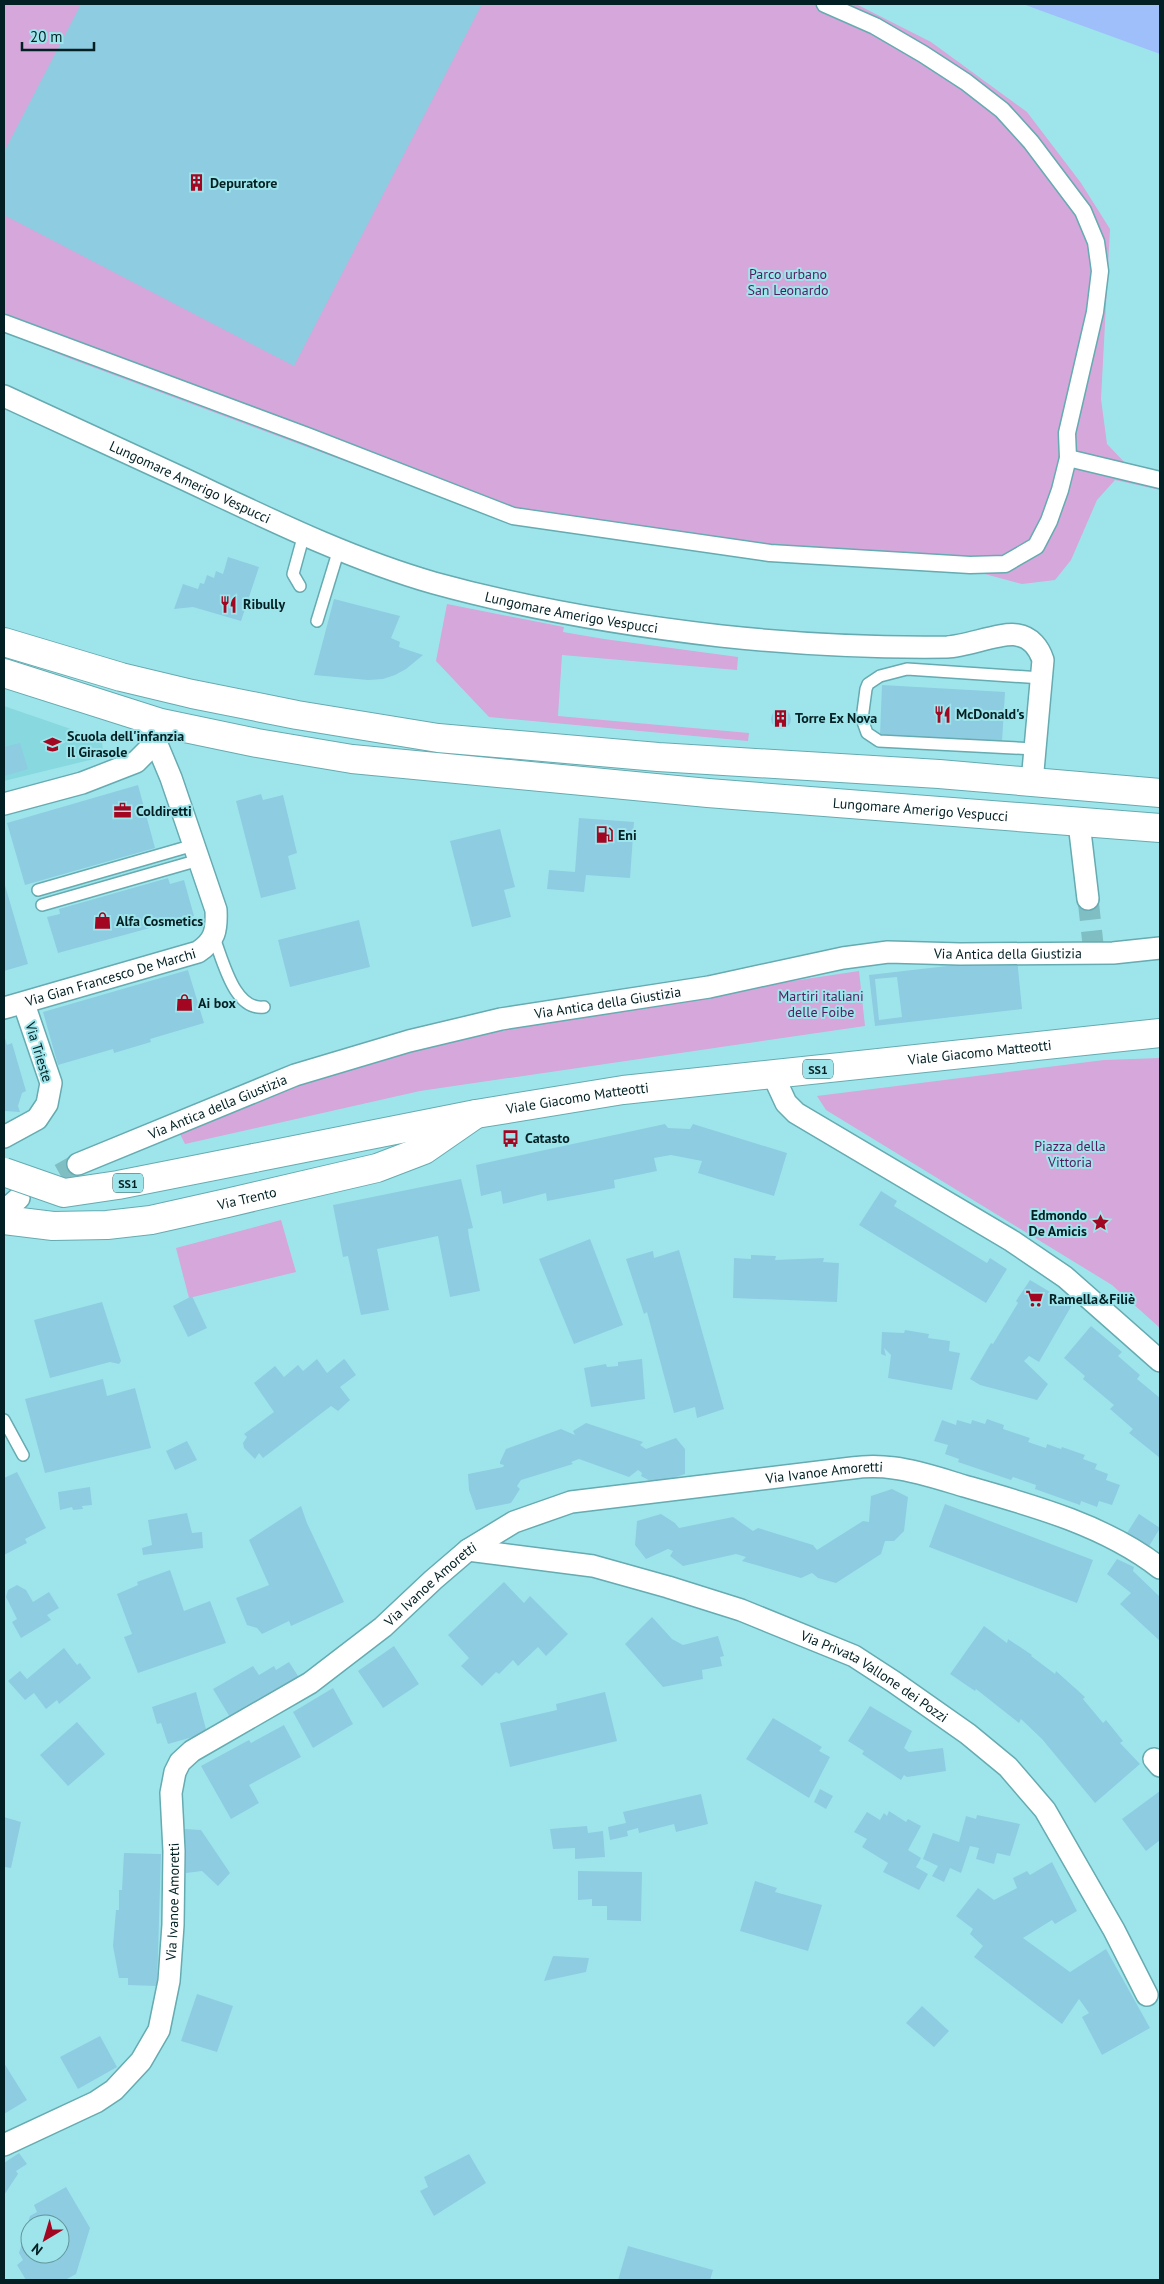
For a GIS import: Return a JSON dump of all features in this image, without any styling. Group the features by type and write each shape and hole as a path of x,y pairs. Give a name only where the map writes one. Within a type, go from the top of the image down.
{"main road":[{"path":"4,642 121,677 218,700 297,716 438,738 658,757 1032,782 1160,793"},
{"name":"Lungomare Amerigo Vespucci","path":"4,673 159,733 257,743 352,759 708,794 1160,828"},
{"path":"121,677 150,695 160,710 159,733"},
{"path":"159,733 168,713 183,703 196,700 218,700"},
{"name":"Viale Giacomo Matteotti","path":"4,1172 64,1192 118,1185 476,1114 623,1090 1160,1033"},
{"name":"Via Trento","path":"4,1220 53,1226 107,1225 150,1220 377,1168 424,1150 476,1114"},
{"path":"304,1185 314,1174 317,1164 316,1145"}],"street":[{"path":"4,323 297,432 513,516 770,553 970,565 1005,564 1036,546 1052,513 1060,490 1068,458 1067,433 1094,312 1100,271 1096,242 1083,211 1031,142 1002,110 966,82 924,54 875,26 825,4"},
{"name":"Lungomare Amerigo Vespucci","path":"4,396 339,549 433,582 564,614 749,639 911,647 973,644 1008,635 1028,638 1040,651 1043,660 1032,782"},
{"path":"1068,458 1160,480"},
{"path":"4,804 82,783 136,762 159,733"},
{"path":"159,733 171,778 216,910 217,925 214,938"},
{"path":"1079,823 1088,899"},
{"name":"Via Gian Francesco De Marchi","path":"14,1006 198,952 214,938"},
{"name":"Via Antica della Giustizia","path":"78,1164 295,1075 409,1041 501,1019 709,987 842,958 887,945 960,954 1094,953 1160,948"},
{"name":"Via Trieste","path":"4,1137 37,1119 47,1104 50,1083 14,1006"},
{"path":"773,1074 786,1104 796,1113 1012,1241 1065,1277 1160,1361"},
{"name":"Via Ivanoe Amoretti","path":"4,2145 96,2102 114,2090 141,2061 159,2030 169,1981 173,1925 174,1851 170,1794 175,1772 180,1762 192,1752 310,1683 383,1627 468,1550 514,1522 571,1502 874,1466 910,1470 992,1494 1073,1521 1120,1541 1160,1568"},
{"name":"Via Privata Vallone dei Pozzi","path":"468,1550 593,1566 741,1610 854,1656 894,1682 968,1734 1008,1767 1045,1810 1114,1930 1147,1995"}],"lane":[{"path":"300,586 293,574 304,534"},
{"path":"317,621 339,549"},
{"path":"1035,749 879,741 873,738 864,727 864,695 868,684 873,680 907,669 1042,678"},
{"path":"38,890 196,852"},
{"path":"42,905 196,852"},
{"path":"214,938 237,993 244,1002 253,1007 264,1007"},
{"path":"4,1420 23,1456"}],"shaded area":[{"path":"1023,4 1160,4 1160,54 1039,10"},
{"name":"Scuola dell'infanzia Il Girasole","path":"4,706 97,738 102,742 103,750 98,758 4,781"}],"green space":[{"name":"Parco urbano San Leonardo","path":"4,4 856,4 931,42 1027,112 1081,183 1110,229 1101,399 1107,444 1128,466 1160,473 1160,490 1115,480 1097,500 1071,560 1055,580 1022,584 970,570 511,523 71,359 4,332"},
{"path":"447,604 564,627 563,632 738,657 737,670 562,655 558,716 749,733 748,741 489,717 436,661"},
{"name":"Martiri italiani delle Foibe","path":"859,971 865,1026 420,1091 185,1144 179,1132 335,1071 405,1051 511,1029 690,1001 766,985"},
{"name":"Piazza della Vittoria","path":"1160,1058 1160,1328 1112,1285 826,1110 817,1096 1104,1060"},
{"path":"281,1220 296,1272 189,1298 176,1248"}],"building":[{"name":"Depuratore","path":"81,4 482,4 294,366 4,215 4,152"},
{"path":"228,557 259,567 241,621 193,607 174,609 183,584 198,589 200,583 204,584 207,575 214,578 216,571 223,574"},
{"path":"334,599 400,616 391,638 400,642 399,647 423,655 406,669 383,679 368,680 314,675"},
{"name":"McDonald's","path":"882,685 1005,692 1002,742 939,738 940,740 880,735"},
{"name":"Torre Ex Nova","path":"781,709 788,712 791,719 788,726 781,729 774,726 771,719 774,712"},
{"path":"20,743 28,769 4,776 4,747"},
{"path":"138,785 155,848 25,885 7,823"},
{"path":"261,794 263,800 283,795 297,853 288,856 296,889 261,898 236,801"},
{"path":"579,818 634,822 630,878 586,875 584,892 547,889 549,870 575,872"},
{"path":"500,829 515,887 504,890 511,917 472,927 450,841"},
{"path":"168,878 170,884 184,880 194,916 58,953 47,917 60,914 59,909"},
{"path":"4,882 28,964 4,971"},
{"path":"359,920 370,967 290,987 278,940"},
{"path":"1017,958 1022,1009 875,1026 869,975","holes":["897,977 902,1017 879,1020 875,979"]},
{"path":"188,970 204,1023 150,1039 151,1042 114,1053 113,1049 58,1065 43,1012"},
{"path":"4,1035 7,1045 12,1043 26,1091 22,1093 18,1106 20,1112 4,1111"},
{"path":"665,1124 668,1128 690,1129 693,1124 787,1153 774,1196 698,1173 702,1161 671,1155 654,1158 657,1171 614,1180 615,1188 547,1201 546,1193 503,1204 501,1191 481,1196 476,1165"},
{"path":"461,1179 473,1228 468,1229 480,1291 450,1297 438,1236 377,1249 389,1310 361,1315 348,1256 343,1257 333,1205"},
{"path":"881,1191 897,1201 894,1206 987,1263 990,1258 1007,1269 986,1303 859,1225"},
{"path":"590,1239 623,1325 574,1344 539,1259"},
{"path":"679,1250 724,1409 697,1418 695,1407 674,1413 647,1312 644,1314 626,1259 653,1251 654,1258"},
{"path":"751,1255 776,1256 775,1260 824,1258 823,1262 839,1263 837,1302 733,1298 734,1258 751,1259"},
{"path":"1030,1280 1072,1305 1039,1362 1029,1356 1024,1361 1048,1384 1037,1400 980,1385 970,1379 1018,1303 1016,1301"},
{"path":"192,1296 207,1328 188,1337 173,1306"},
{"path":"102,1302 121,1361 119,1364 110,1362 50,1378 34,1320"},
{"path":"1091,1326 1122,1352 1118,1356 1140,1375 1137,1379 1160,1398 1160,1458 1129,1433 1133,1429 1110,1409 1114,1405 1083,1379 1085,1376 1064,1358"},
{"path":"905,1330 929,1334 928,1338 950,1341 949,1351 960,1353 952,1390 888,1378 891,1355 884,1348 886,1356 881,1354 882,1332 904,1333"},
{"path":"317,1359 327,1373 344,1359 346,1361 356,1375 340,1387 350,1400 338,1411 331,1406 263,1458 259,1453 255,1459 244,1448 243,1443 247,1437 244,1434 274,1412 254,1383 275,1366 284,1377 298,1365 303,1371"},
{"path":"642,1359 645,1399 591,1407 584,1368 606,1364 607,1367 618,1366 618,1362"},
{"path":"103,1379 107,1396 135,1388 151,1448 45,1473 25,1399"},
{"path":"987,1419 1004,1425 1003,1429 1030,1438 1028,1442 1046,1448 1047,1444 1061,1449 1062,1447 1085,1455 1083,1459 1097,1464 1095,1469 1108,1474 1106,1480 1120,1485 1112,1505 1099,1501 1097,1507 1081,1501 1080,1505 1035,1489 1036,1485 1013,1477 1011,1480 958,1462 959,1459 945,1454 948,1445 934,1441 942,1420 956,1425 957,1420 971,1424 972,1420 985,1424"},
{"path":"586,1423 643,1442 640,1445 646,1449 676,1438 685,1449 685,1474 656,1484 641,1476 642,1473 638,1470 629,1477 579,1459 571,1462 573,1464 521,1480 517,1486 520,1489 511,1503 476,1510 469,1490 468,1474 503,1467 504,1465 500,1464 500,1462 506,1449 561,1429 575,1435 573,1431"},
{"path":"187,1441 197,1460 175,1470 166,1451"},
{"path":"17,1472 46,1528 25,1539 27,1543 4,1555 4,1478"},
{"path":"90,1487 92,1505 82,1506 83,1509 73,1510 72,1507 60,1510 58,1492"},
{"path":"892,1489 908,1497 904,1531 894,1541 885,1541 881,1554 836,1583 818,1578 812,1573 801,1578 742,1561 746,1557 736,1554 683,1566 670,1556 673,1551 668,1549 646,1559 635,1545 637,1521 661,1514 679,1528 733,1517 753,1531 758,1528 813,1545 817,1550 863,1521 869,1522 871,1496"},
{"path":"945,1504 1093,1560 1077,1603 929,1547"},
{"path":"301,1506 344,1602 291,1626 289,1621 262,1634 257,1628 247,1625 236,1598 269,1585 249,1540"},
{"path":"187,1513 192,1533 202,1532 203,1548 143,1555 142,1548 152,1545 148,1520"},
{"path":"1139,1514 1160,1528 1148,1548 1127,1533"},
{"path":"1117,1559 1134,1567 1133,1571 1160,1597 1160,1641 1120,1604 1131,1593 1107,1574"},
{"path":"170,1570 184,1611 210,1601 226,1643 138,1673 124,1637 132,1634 117,1594 138,1585 137,1582"},
{"path":"504,1582 524,1603 530,1596 568,1634 546,1656 538,1647 518,1666 513,1660 499,1674 496,1672 482,1686 461,1666 469,1658 448,1635"},
{"path":"17,1585 26,1590 33,1602 49,1592 59,1608 47,1615 51,1620 21,1638 12,1622 17,1619 6,1597 8,1590"},
{"path":"652,1617 672,1639 683,1645 718,1636 724,1656 720,1657 722,1666 702,1670 703,1679 663,1687 625,1644"},
{"path":"984,1626 1007,1643 1008,1639 1032,1655 1055,1674 1056,1671 1085,1697 1083,1699 1103,1723 1106,1720 1123,1741 1120,1743 1140,1764 1095,1803 1042,1739 1021,1719 1019,1723 976,1689 975,1691 950,1674"},
{"path":"394,1646 419,1684 383,1708 358,1671"},
{"path":"64,1648 77,1665 80,1663 91,1678 59,1704 57,1700 46,1709 34,1693 25,1700 8,1681 20,1671 27,1679"},
{"path":"289,1662 300,1679 231,1719 213,1689 253,1666 259,1675 274,1666 276,1670"},
{"path":"333,1688 353,1724 313,1748 293,1712"},
{"path":"196,1692 207,1733 168,1744 161,1723 157,1724 152,1707"},
{"path":"605,1692 617,1741 510,1767 500,1723 557,1710 556,1704"},
{"path":"870,1706 912,1731 904,1748 909,1752 943,1748 946,1771 907,1777 904,1775 901,1780 862,1754 864,1751 848,1741"},
{"path":"773,1718 822,1747 819,1751 830,1757 809,1798 746,1759"},
{"path":"77,1722 105,1754 68,1786 40,1755"},
{"path":"284,1725 301,1757 249,1785 259,1803 231,1819 201,1766 249,1740 251,1743"},
{"path":"820,1789 833,1796 826,1809 814,1802"},
{"path":"1160,1791 1160,1840 1146,1851 1122,1819"},
{"path":"701,1794 708,1824 676,1832 674,1824 639,1833 638,1828 627,1831 628,1836 610,1840 608,1827 626,1823 623,1812"},
{"path":"889,1811 906,1822 908,1819 921,1826 908,1850 921,1858 916,1867 928,1874 919,1890 883,1872 888,1863 862,1847 867,1839 854,1832 867,1812 880,1820 884,1813 887,1816"},
{"path":"977,1815 1020,1824 1010,1856 997,1853 994,1864 976,1859 979,1848 970,1846 961,1873 950,1868 944,1882 932,1876 938,1866 923,1859 933,1833 959,1842 966,1816 976,1819"},
{"path":"4,1817 21,1822 11,1868 5,1867 4,1871"},
{"path":"587,1826 588,1833 603,1831 605,1857 575,1859 575,1848 553,1849 550,1829"},
{"path":"185,1829 201,1830 230,1873 218,1886 202,1871 186,1873"},
{"path":"124,1853 161,1854 157,1986 128,1985 128,1978 119,1978 113,1946 116,1910 119,1910 119,1890 122,1890"},
{"path":"1052,1862 1077,1911 1055,1924 1052,1920 1023,1938 1070,1972 1106,1949 1150,2028 1102,2055 1082,2017 1089,2013 1079,1999 1062,2024 974,1957 983,1946 970,1934 973,1929 956,1916 978,1888 994,1900 1017,1888 1013,1878 1027,1871 1030,1875"},
{"path":"578,1871 642,1872 641,1921 607,1920 607,1906 592,1906 592,1899 578,1900"},
{"path":"755,1881 777,1888 775,1892 822,1905 808,1951 740,1931"},
{"path":"553,1956 589,1958 586,1972 544,1981"},
{"path":"197,1994 233,2006 217,2052 181,2041"},
{"path":"922,2006 949,2031 934,2047 906,2023"},
{"path":"100,2036 117,2067 78,2089 60,2057"},
{"path":"4,2063 27,2100 4,2114"},
{"path":"19,2153 27,2164 16,2171 18,2174 4,2195 4,2163"},
{"path":"469,2154 486,2183 434,2216 420,2191 428,2187 424,2177"},
{"path":"66,2187 90,2228 76,2274 65,2280 26,2280 17,2265 20,2262 70,2264 70,2214 34,2214 37,2212 34,2205"},
{"path":"628,2246 713,2270 710,2280 618,2280"}],"tunnel":[{"path":"1088,899 1094,953"},
{"path":"32,1190 78,1164"}],"place":[{"name":"Depuratore","path":"196,183"},
{"name":"Ribully","path":"229,604"},
{"name":"McDonald's","path":"942,714"},
{"name":"Torre Ex Nova","path":"781,718"},
{"name":"Scuola dell'infanzia Il Girasole","path":"53,744"},
{"name":"Coldiretti","path":"122,811"},
{"name":"Eni","path":"604,835"},
{"name":"Alfa Cosmetics","path":"102,921"},
{"name":"Ai box","path":"184,1003"},
{"name":"Catasto","path":"511,1138"},
{"name":"Edmondo De Amicis","path":"1101,1223"},
{"name":"Ramella&Filiè","path":"1035,1299"}]}
